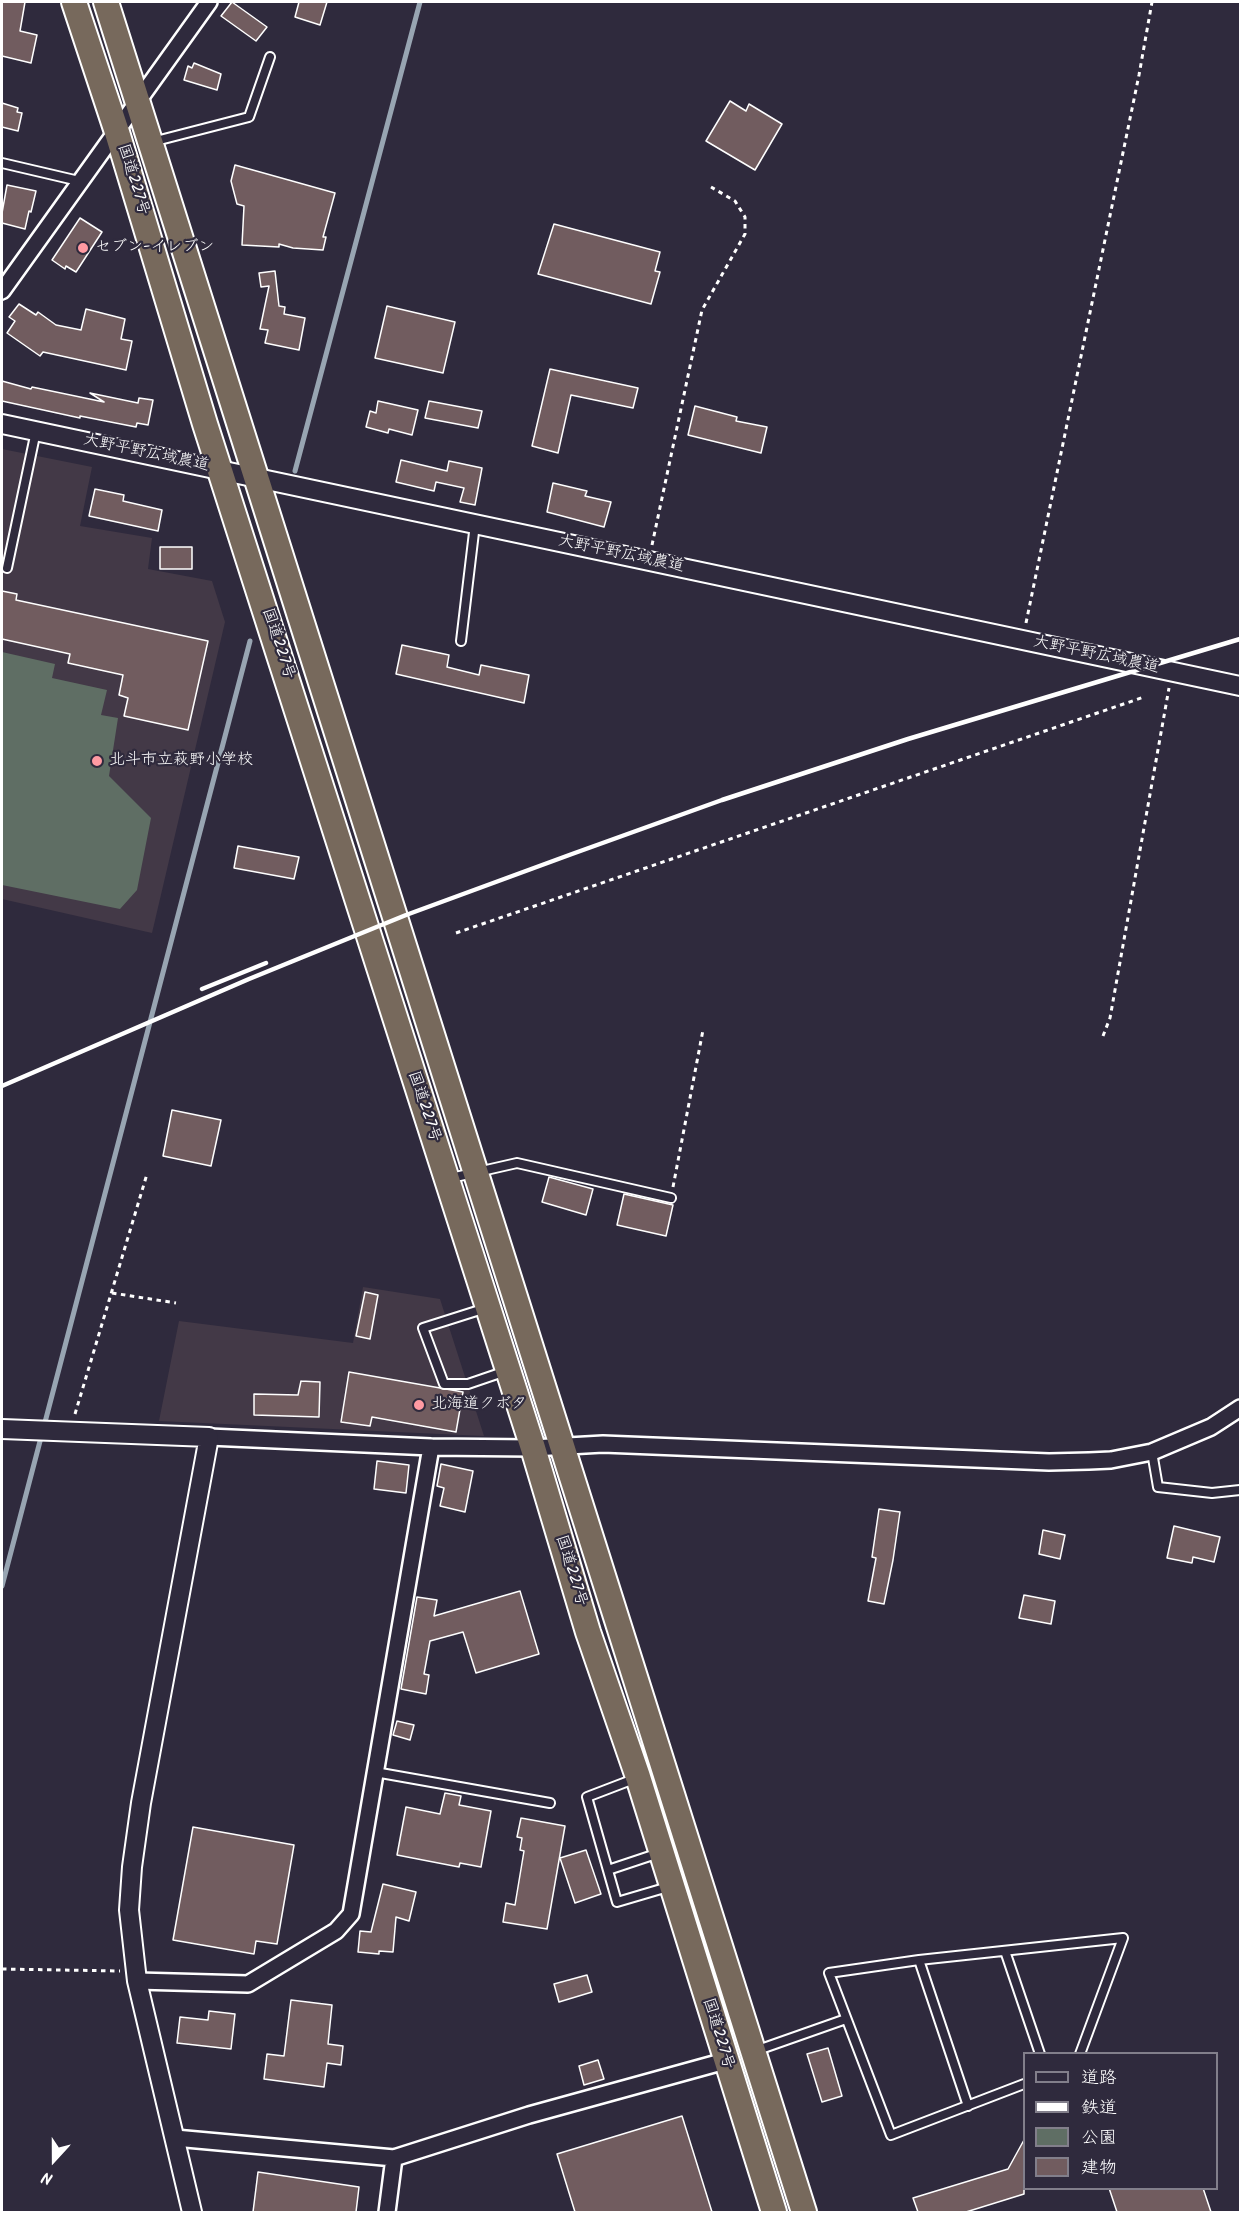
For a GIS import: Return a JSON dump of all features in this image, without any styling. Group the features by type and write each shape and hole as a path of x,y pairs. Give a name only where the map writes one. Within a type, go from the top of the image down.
{"highway":[{"name":"国道227号","path":"74,2 116,129 220,470 533,1448 588,1632 638,1777 671,1886 700,1930 754,2052 804,2212"},
{"name":"国道227号","path":"106,2 561,1447 700,1930 725,2061 774,2212"}],"street":[{"path":"2,291 137,99 209,2"},
{"name":"大野平野広域農道","path":"2,424 1240,686"},
{"path":"2,1429 431,1447 533,1448 603,1443 1049,1462 1111,1460 1152,1452 1210,1427 1240,1408"},
{"path":"192,2212 136,1976 129,1910 132,1867 141,1803 209,1437"},
{"path":"136,1976 248,1984 336,1931 351,1914 431,1447"},
{"path":"175,2138 394,2158 529,2115 725,2061"},
{"path":"387,2212 394,2158"}],"lane":[{"path":"150,142 249,117 270,57"},
{"path":"2,163 79,181"},
{"path":"7,568 36,430"},
{"path":"461,641 475,524"},
{"path":"447,1179 517,1163 671,1198"},
{"path":"488,1308 423,1329 444,1384 468,1384 508,1370"},
{"path":"1152,1452 1158,1487 1212,1493 1240,1490"},
{"path":"375,1772 550,1803"},
{"path":"638,1777 587,1797 617,1902 671,1886"},
{"path":"608,1870 661,1853"},
{"path":"1023,2084 891,2135 829,1973 919,1960 1123,1938 1081,2052"},
{"path":"1005,1951 1039,2052"},
{"path":"919,1960 968,2106"},
{"path":"754,2052 846,2019"}],"path":[{"path":"1022,640 1139,75 1152,2"},
{"path":"649,561 702,310 745,234 745,216 735,201 711,187"},
{"path":"1103,1036 1110,1018 1172,671"},
{"path":"456,933 1144,697"},
{"path":"671,1198 703,1030"},
{"path":"66,1432 147,1174"},
{"path":"111,1293 176,1304"},
{"path":"2,1969 136,1976"}],"shaded area":[{"name":"北斗市立萩野小学校","path":"2,449 92,467 80,526 152,538 148,569 212,581 225,622 152,933 2,899"},
{"path":"363,1287 440,1299 484,1436 159,1421 179,1321 353,1343"}],"green space":[{"path":"2,652 55,664 52,678 107,690 101,715 118,718 109,776 151,818 137,890 120,909 2,885"}],"building":[{"path":"2,2 25,2 20,31 37,35 31,63 2,56"},
{"path":"232,2 267,27 256,41 221,16"},
{"path":"299,2 327,2 320,25 295,17"},
{"path":"194,63 221,74 217,90 184,80 188,66 192,68"},
{"path":"730,101 746,111 749,104 782,124 755,170 706,141"},
{"path":"2,103 18,108 17,112 22,113 18,131 2,127"},
{"path":"235,165 335,193 323,237 326,237 323,250 293,248 279,244 279,247 242,245 244,206 237,204 231,181"},
{"path":"7,185 36,191 25,229 2,223"},
{"path":"80,218 102,232 76,272 66,266 65,269 52,260"},
{"path":"554,224 660,252 655,271 660,272 651,304 538,274"},
{"path":"275,271 279,306 285,307 284,314 305,318 299,350 265,343 268,330 260,329 269,286 261,287 259,273"},
{"path":"19,304 36,315 38,312 56,325 81,330 86,309 125,319 121,339 132,341 126,370 43,352 40,356 7,333 15,321 9,317"},
{"path":"387,306 455,322 443,373 375,358"},
{"path":"550,369 638,388 633,408 571,395 558,453 532,446"},
{"path":"2,381 31,389 32,387 104,402 90,393 138,403 139,398 153,400 148,425 137,423 136,427 80,416 80,418 2,401"},
{"path":"378,401 418,410 412,435 389,429 388,433 366,427 370,411 376,413"},
{"path":"429,401 482,411 478,428 425,418"},
{"path":"695,406 737,417 736,421 767,427 761,453 688,435"},
{"path":"401,460 447,471 449,461 482,468 475,505 460,502 464,488 436,482 434,491 396,482"},
{"path":"553,483 587,491 585,496 611,502 604,527 547,512"},
{"path":"95,489 124,495 123,501 162,510 158,531 89,516"},
{"path":"160,547 192,547 192,569 160,569"},
{"path":"2,591 17,594 16,600 208,641 188,730 124,716 128,698 119,695 123,675 68,663 70,654 2,639"},
{"path":"402,645 449,655 447,667 479,675 481,665 529,675 524,703 396,674"},
{"path":"238,846 299,857 294,879 234,868"},
{"path":"172,1110 221,1120 211,1166 163,1156"},
{"path":"549,1177 593,1189 586,1215 542,1202"},
{"path":"624,1194 673,1205 666,1236 617,1225"},
{"path":"365,1292 378,1295 370,1339 356,1336"},
{"name":"北海道クボタ","path":"349,1372 463,1392 456,1432 372,1417 370,1426 341,1422"},
{"path":"301,1381 320,1382 319,1417 254,1415 254,1394 298,1395"},
{"path":"377,1461 409,1465 406,1493 374,1489"},
{"path":"441,1464 473,1471 465,1512 440,1506 444,1488 437,1486"},
{"path":"879,1509 900,1512 884,1604 868,1601 876,1558 872,1557"},
{"path":"1174,1526 1220,1537 1214,1562 1193,1557 1192,1563 1167,1558"},
{"path":"1043,1530 1065,1535 1060,1559 1039,1554"},
{"path":"520,1591 539,1654 476,1673 463,1632 430,1641 424,1674 429,1675 426,1694 401,1689 417,1597 437,1600 434,1616"},
{"path":"1024,1595 1055,1601 1051,1624 1019,1618"},
{"path":"397,1721 414,1725 410,1740 393,1735"},
{"path":"445,1793 461,1796 459,1805 491,1811 481,1867 460,1863 459,1867 397,1855 406,1807 440,1814"},
{"path":"521,1818 565,1826 547,1929 503,1922 506,1903 515,1905 524,1851 520,1850 522,1838 517,1837"},
{"path":"193,1827 294,1845 277,1944 256,1941 254,1954 173,1940"},
{"path":"586,1850 601,1894 575,1903 560,1858"},
{"path":"383,1884 416,1892 409,1921 396,1917 393,1952 379,1951 379,1954 358,1952 360,1931 371,1932"},
{"path":"587,1975 592,1992 559,2002 554,1984"},
{"path":"291,2000 332,2005 328,2044 343,2046 341,2065 327,2063 324,2087 264,2079 267,2054 284,2056"},
{"path":"209,2011 235,2014 231,2049 177,2043 180,2017 208,2020"},
{"path":"828,2048 842,2096 822,2102 807,2054"},
{"path":"598,2060 604,2079 584,2085 579,2066"},
{"path":"682,2116 712,2212 575,2212 557,2154"},
{"path":"1023,2142 1024,2194 966,2212 918,2212 913,2198 1008,2169"},
{"path":"258,2172 359,2187 356,2212 253,2212"},
{"path":"1110,2190 1204,2190 1211,2212 1117,2212"}],"waterway":[{"path":"295,471 420,2"},
{"path":"2,1586 250,641"}],"railway":[{"path":"2,1086 249,979 406,915 572,854 722,800 908,739 1240,639"},
{"path":"202,989 266,963"}],"place":[{"name":"セブン-イレブン","path":"83,248"},
{"name":"北斗市立萩野小学校","path":"97,761"},
{"name":"北海道クボタ","path":"419,1405"}]}
